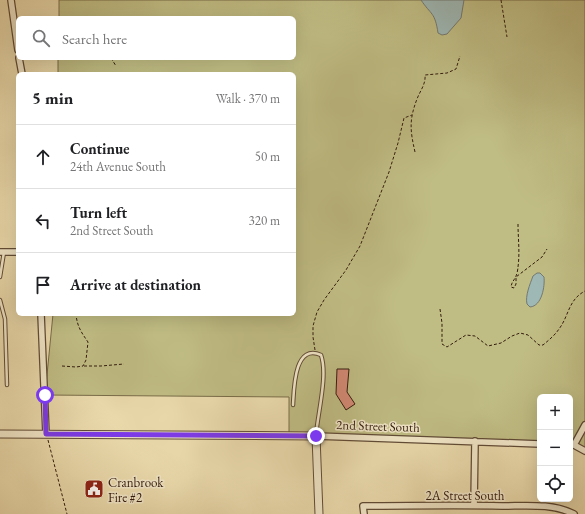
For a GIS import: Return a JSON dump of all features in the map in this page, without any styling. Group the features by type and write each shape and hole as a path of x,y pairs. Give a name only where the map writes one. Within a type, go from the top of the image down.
{"street":[{"path":"11,0 16,36"},
{"path":"19,60 22,72"},
{"path":"2,252 16,252"},
{"path":"41,316 46,434"},
{"path":"573,443 585,425"},
{"name":"2nd Street South","path":"0,434 316,436 537,444"},
{"path":"316,436 319,514"},
{"path":"474,505 475,441"},
{"path":"573,445 585,451"},
{"name":"2A Street South","path":"364,514 363,506 474,505 549,507 564,509 574,514"}],"lane":[{"path":"0,277 2,252"},
{"path":"0,300 4,319 6,385"},
{"path":"293,405 296,377 300,360 305,355 315,352 321,355 324,362 316,436"}],"path":[{"path":"501,0 507,37"},
{"path":"415,152 410,132 412,116 418,97 423,89 425,75 447,73 456,69 460,56"},
{"path":"112,60 116,66"},
{"path":"315,352 313,326 317,312 346,270 360,246 389,172 404,118 412,116"},
{"path":"518,224 519,251 516,277 516,284 514,288 510,288 511,282 516,277 542,257 547,249"},
{"path":"440,309 442,344 444,346 447,346 466,335 475,336 488,346 502,343 512,336 520,333 528,335 539,345 543,345 559,329 568,308 580,293 585,290"},
{"path":"76,316 77,326 80,333 88,342 86,360 83,366"},
{"path":"62,366 76,367 124,364"},
{"path":"46,434 67,514"}],"shaded area":[{"path":"59,0 585,0 585,452 573,448 573,394 537,394 537,444 289,436 289,397 45,395 53,316 296,316 296,72 58,72 58,60 296,60 296,16 59,16"}],"water":[{"path":"421,0 464,0 461,18 447,34 442,35 438,33 434,17"},
{"path":"540,273 544,277 542,295 534,306 530,307 527,304 527,294 533,276"}],"building":[{"path":"337,369 349,369 347,392 355,404 346,410 336,394"}],"place":[{"name":"Cranbrook Fire #2","path":"94,489"}],"route":[{"path":"45,395 46,434 316,436"}]}
